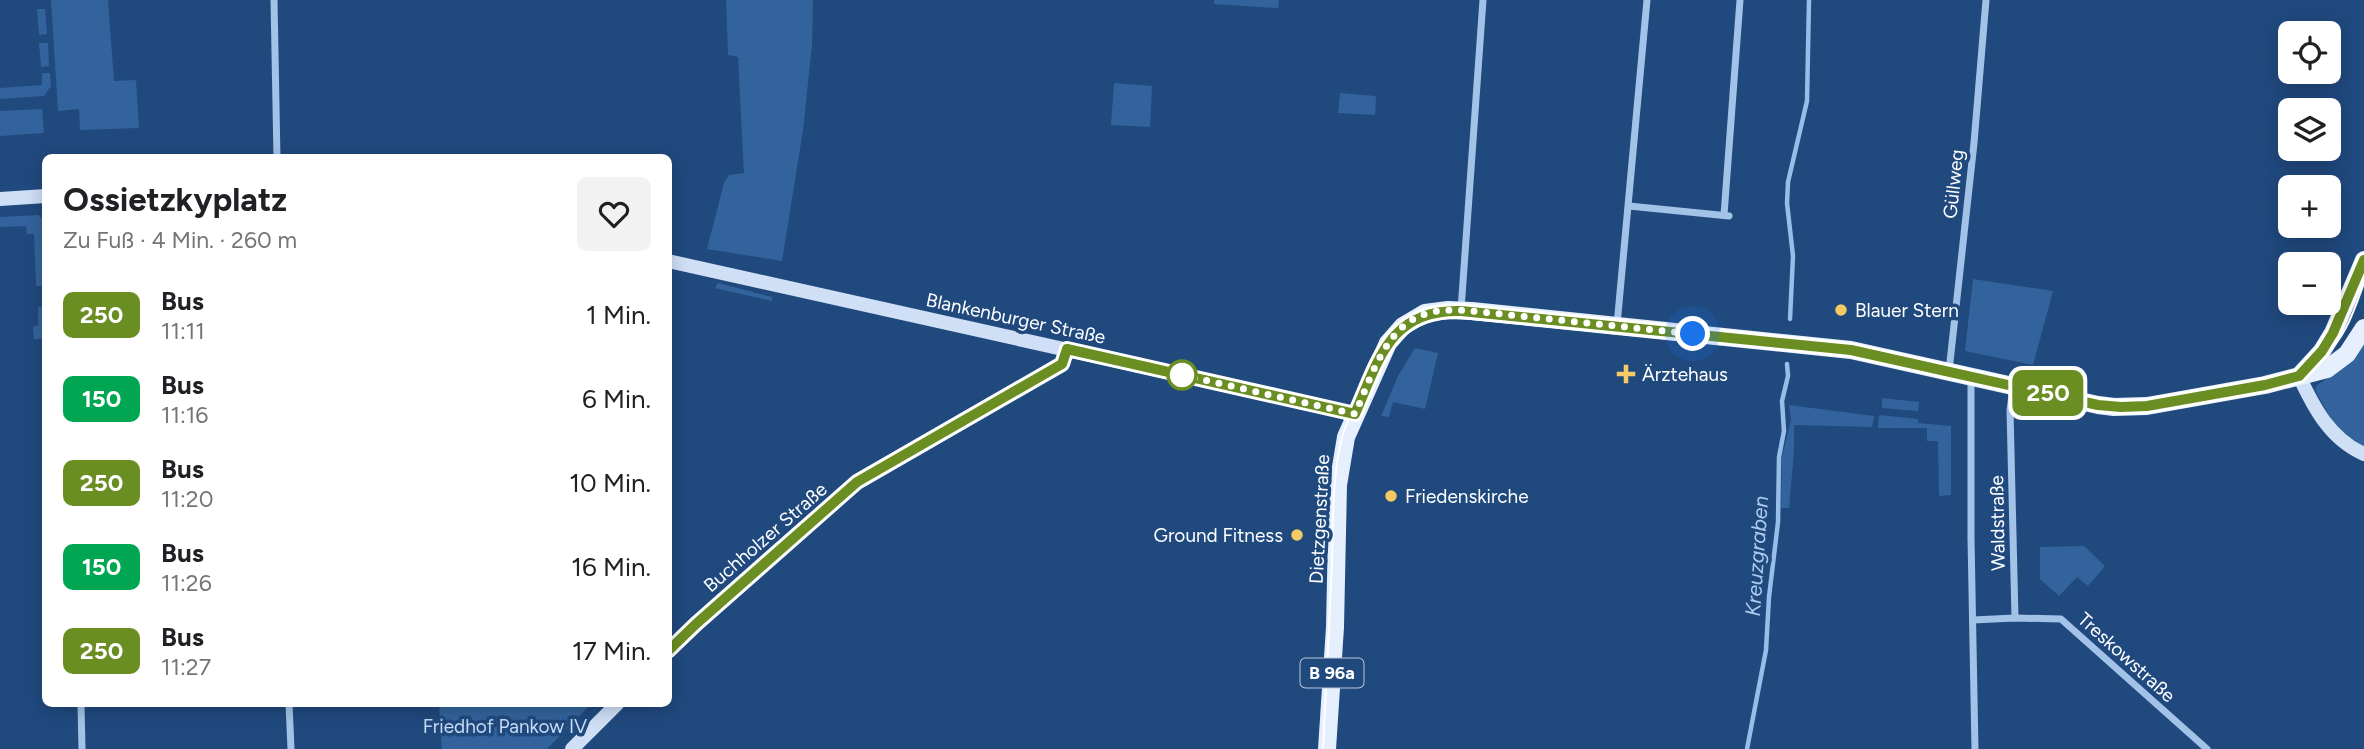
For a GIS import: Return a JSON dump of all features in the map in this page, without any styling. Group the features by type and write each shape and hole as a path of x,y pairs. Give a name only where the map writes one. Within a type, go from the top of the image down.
{"main road":[{"path":"0,200 42,196"},
{"path":"2299,376 2322,351 2333,333 2364,260"},
{"name":"Blankenburger Straße","path":"672,262 1355,414"},
{"name":"B 96a","path":"1467,311 1851,350 2098,405 2133,407 2253,387 2299,376"},
{"name":"Dietzgenstraße","path":"1328,749 1335,627 1338,485 1344,444 1388,343 1403,326 1425,313 1467,311"},
{"path":"2299,376 2335,365 2347,354 2364,328"},
{"name":"Buchholzer Straße","path":"672,648 857,482 1062,364 1067,349"},
{"path":"2299,376 2332,432 2364,454"},
{"path":"572,749 614,707"}],"street":[{"path":"274,0 277,154"},
{"path":"1467,311 1483,0"},
{"path":"1616,326 1647,0"},
{"path":"1629,206 1726,215 1740,0"},
{"name":"Güllweg","path":"1949,371 1974,143 1986,0"},
{"name":"Waldstraße","path":"1970,376 1975,749"},
{"name":"Waldstraße","path":"2014,385 2010,410 2015,618"},
{"path":"1973,620 2015,618"},
{"name":"Treskowstraße","path":"2015,618 2061,619 2207,749"},
{"path":"81,707 82,749"},
{"path":"289,707 291,749"}],"green space":[{"path":"51,0 108,0 114,81 136,80 139,128 80,130 79,109 58,111"},
{"path":"726,0 813,0 812,45 803,130 782,261 707,249 724,183 729,175 744,173 738,57 728,55"},
{"path":"1214,0 1279,0 1278,8 1214,4"},
{"path":"37,9 45,9 47,34 39,35"},
{"path":"39,43 48,43 49,66 41,67"},
{"path":"42,73 50,73 51,86 44,96 0,99 0,88 42,85"},
{"path":"1114,83 1152,86 1150,127 1111,125"},
{"path":"1340,93 1376,96 1375,115 1338,113"},
{"path":"42,109 44,133 0,136 0,111"},
{"path":"38,215 42,218 42,286 36,286 34,234 27,234 26,226 0,227 0,217"},
{"path":"1973,279 2053,291 2033,365 1965,351"},
{"path":"718,283 772,297 772,301 715,288"},
{"path":"38,307 42,307 42,339 34,339 33,327 38,325"},
{"path":"959,308 1005,319 1000,323 960,314"},
{"path":"2364,344 2364,447 2336,428 2315,390 2317,385 2339,371"},
{"path":"1415,348 1438,353 1425,409 1393,402 1389,417 1381,416 1398,376"},
{"path":"1882,398 1919,402 1918,411 1882,408"},
{"path":"1789,405 1874,416 1872,427 1794,425 1789,508 1781,508 1782,457 1791,420"},
{"path":"1879,415 1951,426 1951,495 1939,496 1938,441 1927,441 1927,428 1878,428"},
{"path":"2084,546 2105,566 2088,586 2077,577 2059,596 2040,579 2040,547"},
{"name":"Friedhof Pankow IV","path":"439,707 588,707 547,749 442,749"}],"waterway":[{"name":"Kreuzgraben","path":"1790,319 1793,256 1787,203 1788,182 1807,101 1809,0"},
{"name":"Kreuzgraben","path":"1747,749 1766,650 1778,522 1779,457 1784,431 1782,401 1788,376 1787,364"}],"tram line":[{"path":"1323,749 1334,502 1341,441 1357,401 1393,335 1402,324 1426,310 1461,307 1852,346 2094,401 2131,404 2163,401 2267,382 2311,366 2338,341 2353,313 2364,283"}],"bus line":[{"name":"250","path":"672,647 857,482 1062,364 1067,349 1355,414 1388,343 1395,334 1425,313 1448,310 1851,350 2098,405 2133,407 2265,385 2299,376 2322,351 2333,333 2364,260"}],"place":[{"name":"Blauer Stern","path":"1841,310"},
{"name":"Ärztehaus","path":"1626,374"},
{"name":"Friedenskirche","path":"1391,496"},
{"name":"Ground Fitness","path":"1297,535"}],"route":[{"path":"1182,375 1355,414 1388,343 1403,326 1425,313 1472,311 1693,334"}]}
